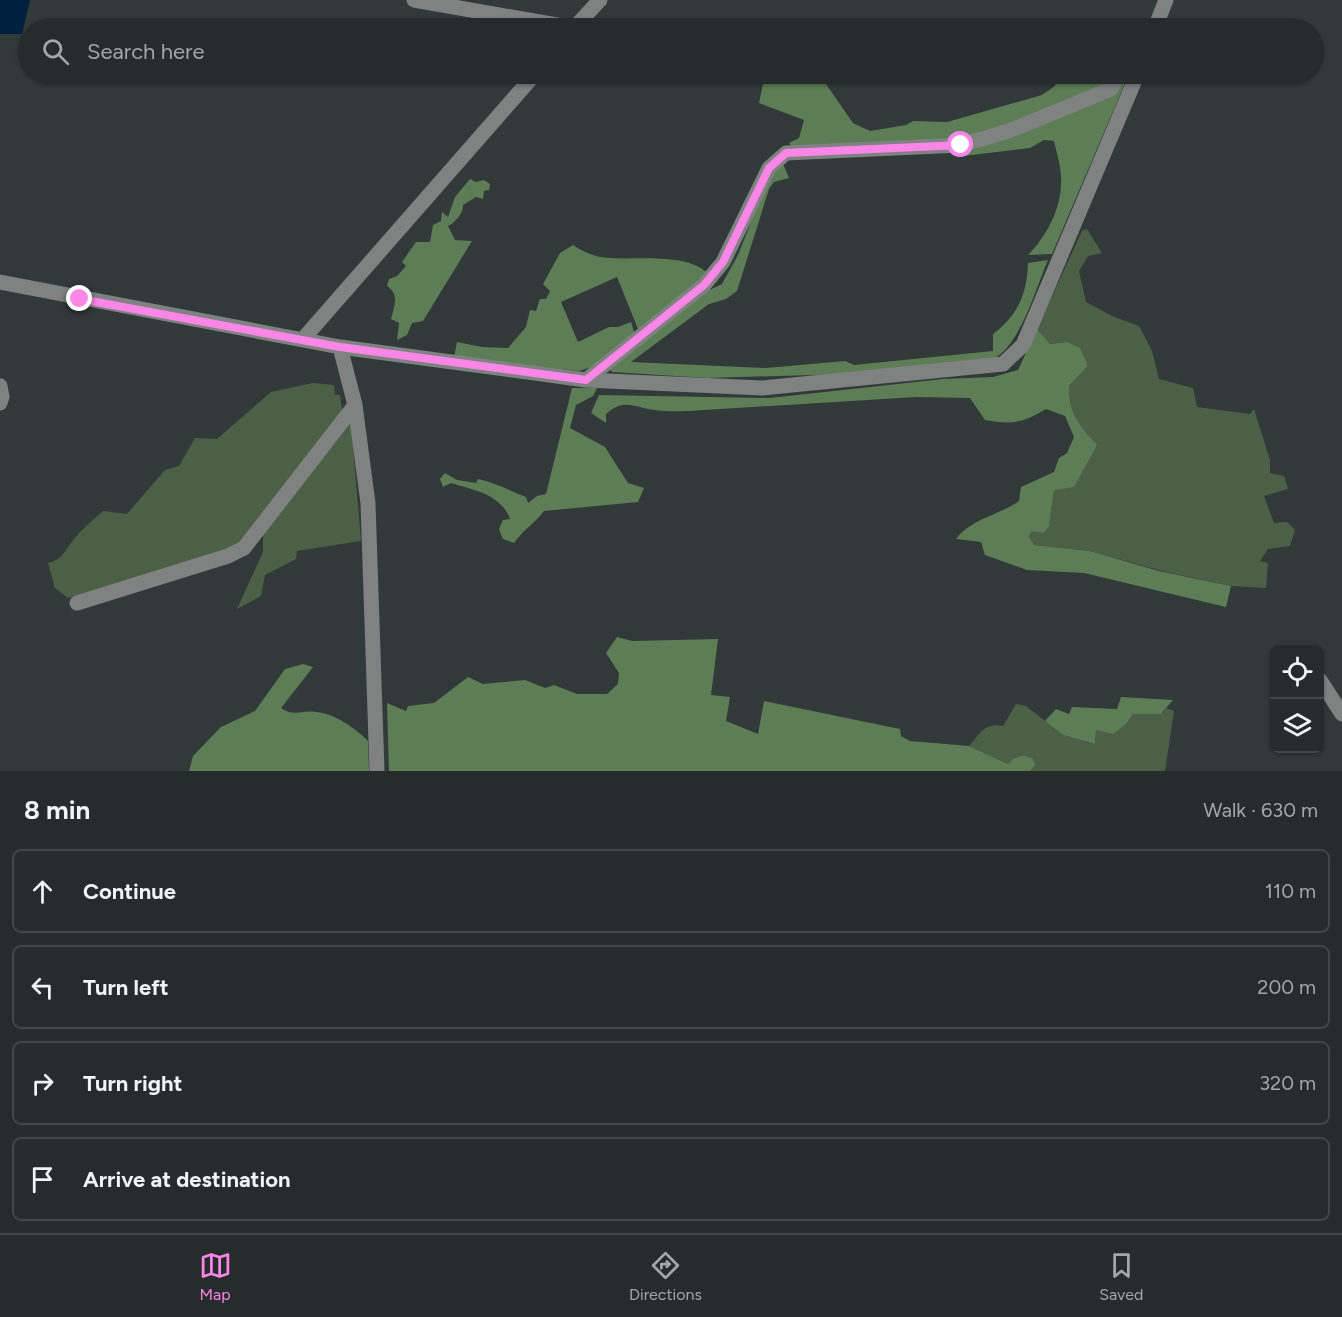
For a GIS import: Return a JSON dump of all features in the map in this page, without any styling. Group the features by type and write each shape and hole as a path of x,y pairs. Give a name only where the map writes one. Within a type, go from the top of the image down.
{"street":[{"path":"414,0 517,18"},
{"path":"583,18 600,0"},
{"path":"1159,18 1166,0"},
{"path":"303,339 526,84"},
{"path":"586,380 704,285 723,262 769,168 786,153 961,145 1010,131 1111,89 1113,84"},
{"path":"0,282 340,347 586,380 762,388 1003,364 1023,345 1132,84"},
{"path":"340,347 355,405 368,503 376,771"},
{"path":"0,386 2,397 0,403"},
{"path":"77,603 228,556 244,548 355,405"},
{"path":"1324,686 1342,714"}],"green space":[{"path":"763,84 826,84 853,123 870,131 906,125 913,121 947,122 1042,95 1055,84 1109,84 1047,113 963,140 794,149 789,143 799,138 804,120 759,103"},
{"path":"1110,84 1125,84 1052,254 1028,255 1041,240 1058,203 1061,173 1054,141 1044,140 1030,148 963,156 961,150"},
{"path":"783,164 789,178 774,182 769,189 737,291 726,299 709,304 631,362 766,368 845,361 854,365 993,351 993,334 1009,319 1020,303 1026,284 1028,263 1048,260 1027,314 1013,340 995,358 846,374 707,378 612,372 608,366 703,293 722,284 738,255 767,181"},
{"path":"470,179 476,182 484,180 490,184 489,190 484,191 483,199 476,197 463,205 456,220 448,226 455,240 472,241 423,321 412,323 407,335 397,340 399,323 391,319 395,297 387,286 389,279 397,276 406,266 402,262 416,242 430,242 433,225 441,221 442,212 448,217 455,197"},
{"path":"1087,229 1102,253 1088,256 1079,271 1086,302 1112,316 1139,326 1152,351 1159,379 1193,388 1197,407 1250,414 1254,409 1270,460 1270,473 1284,476 1288,489 1264,496 1274,523 1287,522 1295,530 1290,546 1268,549 1260,561 1268,563 1266,588 1231,586 1162,571 1090,551 1034,545 1029,536 1032,530 1044,533 1049,525 1054,490 1097,446 1076,419 1069,396 1069,386 1088,366 1067,342 1050,344 1037,329 1082,231"},
{"path":"573,245 587,253 601,257 676,260 699,267 708,274 638,329 617,277 561,302 578,342 609,327 618,327 631,322 635,335 592,367 579,371 454,358 457,342 482,347 508,348 526,327 530,310 536,311 540,299 546,299 550,291 543,284 560,253"},
{"path":"1037,329 1050,344 1067,342 1080,348 1088,366 1069,386 1069,396 1073,412 1080,425 1097,445 1074,487 1054,490 1049,526 1044,533 1032,531 1029,536 1034,545 1090,551 1159,571 1231,586 1226,607 1084,573 1027,570 985,555 981,542 956,539 977,522 1019,501 1021,487 1054,472 1059,458 1067,453 1074,437 1065,416 1046,409 1024,420 1003,422 985,420 970,398 916,397 689,411 659,411 624,405 606,414 606,423 591,413 599,395 770,398 943,379 993,377 1018,370"},
{"path":"313,383 334,385 335,395 340,395 343,415 241,543 226,554 68,598 55,588 48,563 61,556 81,531 103,511 127,514 165,470 179,466 195,438 217,439 271,392"},
{"path":"572,388 597,388 593,396 576,405 570,428 605,447 628,483 644,488 638,502 544,511 514,543 503,539 499,529 503,520 510,519 500,504 485,494 468,488 451,483 443,487 440,479 445,473 457,480 476,483 478,479 484,480 526,497 528,503 537,496 546,494"},
{"path":"351,421 361,541 297,551 296,559 265,575 261,596 237,609 263,552 263,534"},
{"path":"617,637 632,641 718,639 711,695 730,697 726,721 758,734 764,701 900,729 901,736 910,741 969,746 1008,764 1023,755 1033,759 1035,765 1030,771 389,771 387,703 406,711 408,706 434,703 468,677 483,684 525,680 545,688 554,685 577,694 607,694 618,684 619,673 606,653"},
{"path":"303,664 313,667 281,708 294,713 323,713 351,727 368,741 369,771 189,771 193,756 221,727 255,711 285,669"},
{"path":"1121,697 1173,700 1161,714 1133,714 1127,723 1113,734 1096,730 1095,744 1063,735 1045,721 1056,709 1069,714 1072,707 1117,709"},
{"path":"1016,704 1026,706 1063,735 1095,744 1096,730 1127,723 1133,714 1161,714 1167,708 1174,711 1165,771 1030,771 1033,760 1023,755 1008,764 969,746 986,728 996,725 1003,726"}],"water":[{"path":"0,0 30,0 26,18 18,18 18,34 0,34"}],"route":[{"path":"80,299 340,347 452,364 586,380 704,285 723,262 769,168 786,153 961,145"}]}
